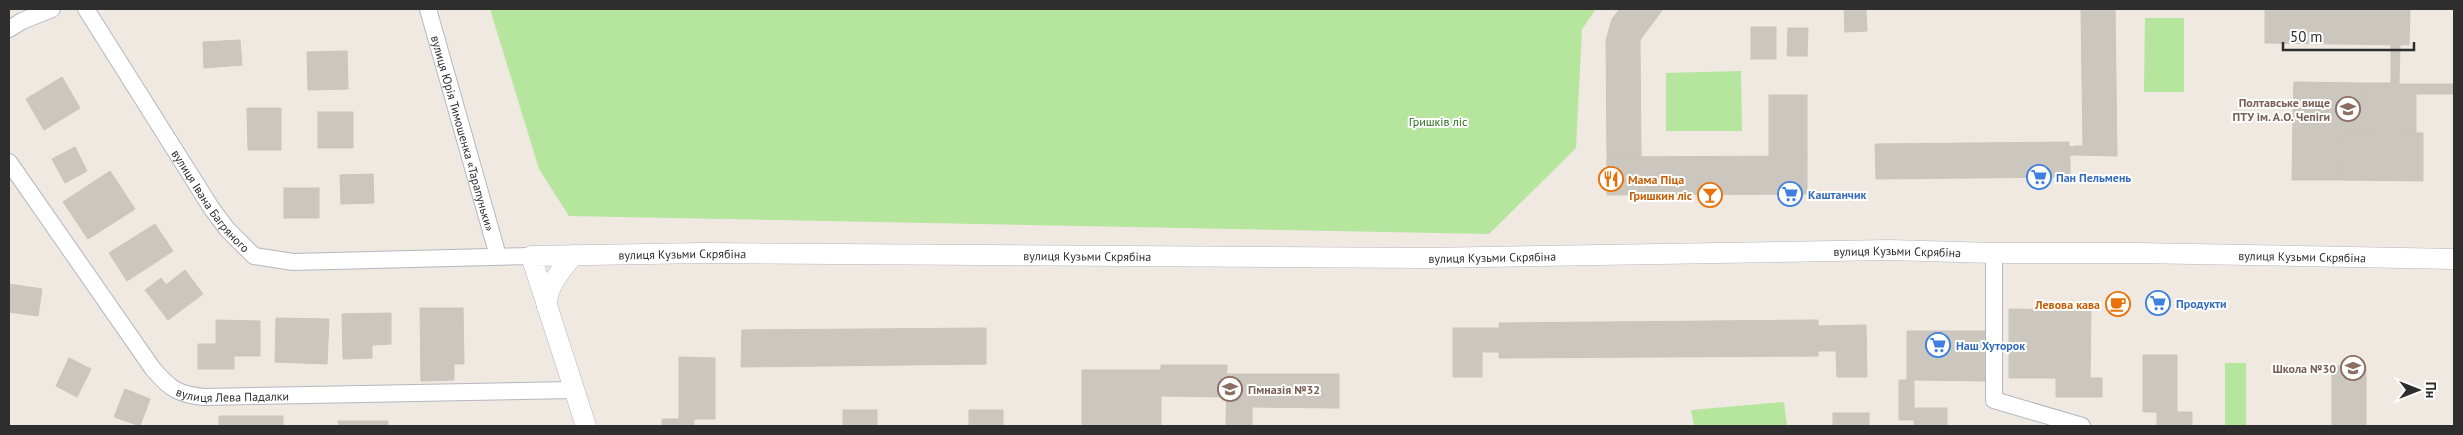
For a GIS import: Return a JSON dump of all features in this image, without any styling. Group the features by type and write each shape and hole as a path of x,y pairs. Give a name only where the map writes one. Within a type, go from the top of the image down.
{"street":[{"path":"9,29 52,9"},
{"name":"вулиця Івана Багряного","path":"86,9 212,210 242,247 254,256 292,262 531,256"},
{"name":"вулиця Юрія Тимошенка «Тарапуньки»","path":"428,9 498,256"},
{"name":"вулиця Лева Падалки","path":"9,162 153,369 167,386 182,394 204,398 574,390"},
{"name":"вулиця Кузьми Скрябіна","path":"531,256 1427,258 1837,250 1994,254 2147,253 2454,259"},
{"path":"1994,254 1994,400 2082,426"},
{"path":"548,309 547,302 550,289 563,266 574,255"},
{"path":"531,256 586,426"}],"green space":[{"name":"Гришків ліс","path":"490,9 1596,9 1582,29 1576,148 1489,234 569,216 539,169"},
{"path":"2145,18 2184,18 2184,92 2144,92"},
{"path":"1741,71 1742,131 1666,131 1666,73"},
{"path":"2225,363 2246,363 2246,426 2225,426"},
{"path":"1784,402 1787,426 1694,426 1691,410"}],"building":[{"path":"1620,9 1663,9 1640,40 1641,157 1607,157 1606,40 1612,19"},
{"path":"1844,9 1866,9 1867,31 1845,32"},
{"path":"2081,9 2115,9 2117,156 2076,155 2076,146 2083,146"},
{"path":"2265,9 2410,9 2409,45 2265,43"},
{"path":"1751,27 1776,27 1776,59 1751,59"},
{"path":"1788,28 1808,28 1807,56 1787,56"},
{"path":"240,40 242,65 204,68 203,42"},
{"path":"2391,45 2400,45 2399,84 2454,84 2454,94 2416,94 2416,133 2343,132 2342,180 2292,180 2293,115 2362,116 2362,83 2391,83"},
{"path":"347,51 348,89 308,90 307,52"},
{"path":"62,77 80,108 44,130 26,99"},
{"path":"2294,82 2362,83 2362,116 2293,115"},
{"path":"1769,95 1807,95 1807,156 1769,156"},
{"path":"247,108 281,108 281,150 248,150"},
{"path":"318,112 353,112 353,148 318,148"},
{"path":"2343,132 2423,133 2423,181 2342,180"},
{"path":"2069,142 2069,147 2076,146 2076,155 2070,155 2070,177 1876,179 1875,144"},
{"path":"75,147 87,171 65,183 52,159"},
{"path":"1807,156 1807,194 1607,195 1607,157"},
{"path":"110,171 135,209 88,239 63,202"},
{"path":"373,174 374,203 341,204 340,175"},
{"path":"284,188 319,188 319,218 284,218"},
{"path":"155,224 173,251 127,281 109,253"},
{"path":"185,270 203,294 168,320 145,290 161,278 166,285"},
{"path":"9,284 42,289 38,316 9,312"},
{"path":"420,308 463,308 464,364 454,364 454,380 421,381"},
{"path":"2009,309 2091,310 2090,378 2102,378 2102,397 2056,397 2056,378 2009,378"},
{"path":"391,313 391,344 372,345 372,358 343,359 342,314"},
{"path":"276,318 329,319 327,364 275,362"},
{"path":"216,320 260,321 260,356 234,356 234,369 198,369 198,344 216,344"},
{"path":"1818,320 1818,326 1866,325 1867,377 1837,377 1836,351 1818,351 1818,356 1499,358 1499,352 1482,352 1482,377 1453,377 1453,328 1499,328 1499,323"},
{"path":"986,328 986,364 741,367 742,330"},
{"path":"1907,331 1987,331 1987,381 1914,380 1914,420 1899,420 1899,380 1907,380"},
{"path":"2143,355 2177,355 2177,412 2192,412 2192,426 2157,426 2157,412 2143,412"},
{"path":"679,357 715,358 715,419 694,419 694,426 662,426 662,419 679,419"},
{"path":"69,358 91,369 77,397 56,386"},
{"path":"1161,365 1227,365 1226,397 1161,396 1161,426 1082,426 1082,370 1161,370"},
{"path":"2332,366 2366,366 2366,426 2332,426"},
{"path":"1227,374 1339,374 1339,408 1252,407 1252,426 1226,426"},
{"path":"125,389 150,399 140,426 114,417"},
{"path":"1914,408 1947,408 1947,426 1914,426"},
{"path":"843,410 877,410 877,426 843,426"},
{"path":"969,410 1003,410 1003,426 969,426"},
{"path":"1833,413 1869,413 1869,426 1833,426"},
{"path":"219,416 283,416 283,426 219,426"},
{"path":"338,421 388,421 388,426 339,426"}],"place":[{"name":"Полтавське вище ПТУ ім. А.О. Чепіги","path":"2348,109"},
{"name":"Пан Пельмень","path":"2039,177"},
{"name":"Мама Піца","path":"1611,179"},
{"name":"Каштанчик","path":"1790,194"},
{"name":"Гришкин ліс","path":"1710,195"},
{"name":"Продукти","path":"2158,303"},
{"name":"Левова кава","path":"2118,304"},
{"name":"Наш Хуторок","path":"1938,345"},
{"name":"Школа №30","path":"2353,368"},
{"name":"Гімназія №32","path":"1230,389"}]}
